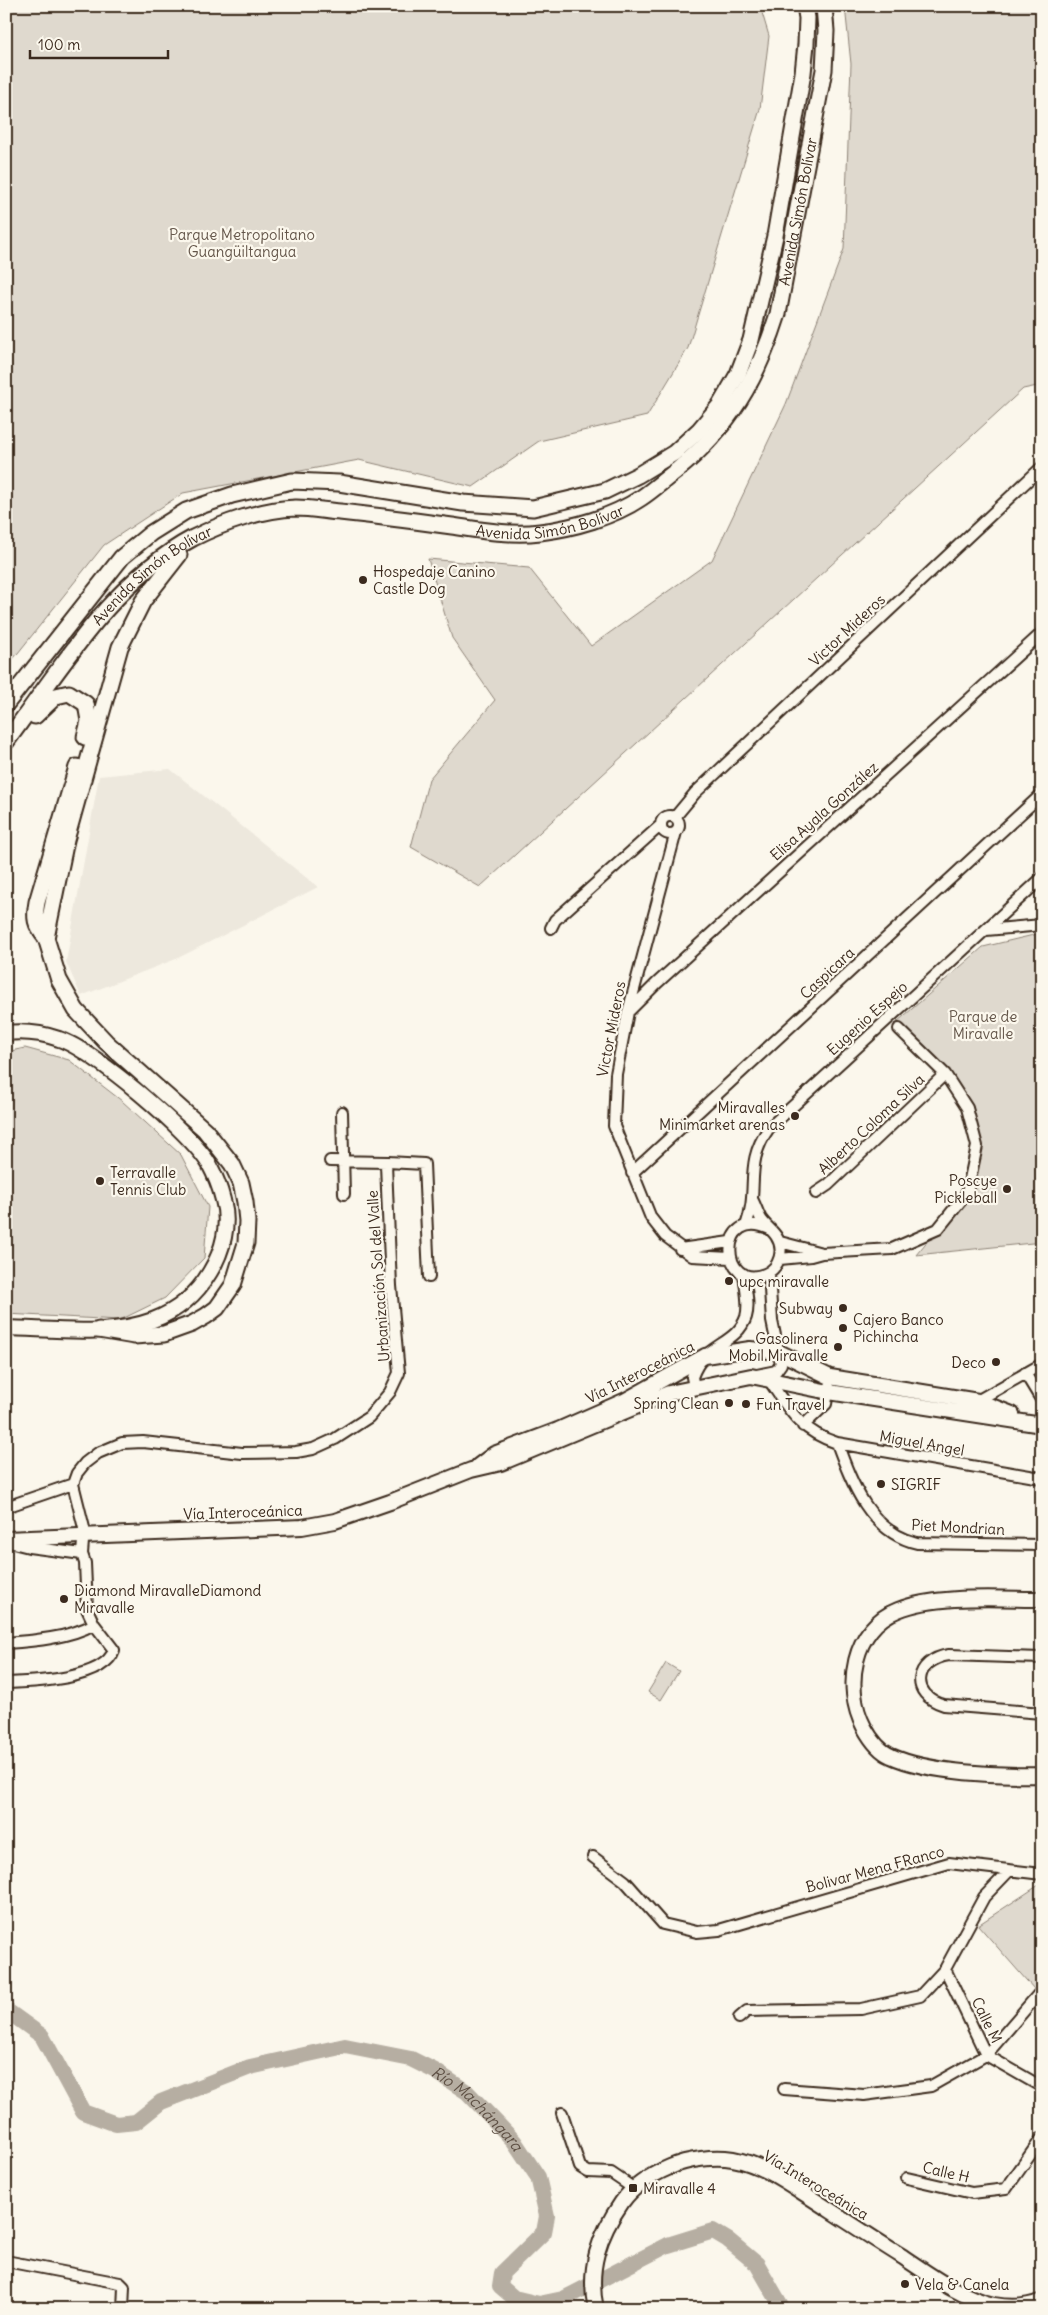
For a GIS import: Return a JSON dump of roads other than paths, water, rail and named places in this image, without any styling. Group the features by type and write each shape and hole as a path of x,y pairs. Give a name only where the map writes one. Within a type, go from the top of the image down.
{"highway":[{"name":"Avenida Simón Bolívar","path":"6,704 122,557 151,533 186,511 232,495 292,481 339,484 463,503 533,508 605,491 638,475 674,453 699,430 720,404 738,374 751,340 775,236 803,73 807,18 805,6"},
{"name":"Avenida Simón Bolívar","path":"6,742 100,616 144,571 193,538 261,513 296,508 389,517 484,531 539,532 596,519 640,499 690,459 734,410 752,382 768,345 778,314 824,70 826,32 824,6"},
{"path":"46,938 66,840 120,647 143,601 163,573 193,538"},
{"path":"6,742 56,696 69,693 86,704 89,721 37,902 36,926 46,938 59,980 76,1010 106,1042 151,1080 222,1149 232,1164 240,1182 245,1202 247,1221 242,1262 233,1285 217,1308 192,1324 164,1334 134,1336 99,1330"}],"main road":[{"path":"6,1033 35,1033 60,1039 110,1070 164,1116 208,1163 224,1200 226,1216 222,1246 217,1261 197,1291 186,1302 154,1320 135,1325 99,1330 6,1328"},
{"name":"Vía Interoceánica","path":"471,1470 494,1454 558,1430 624,1401 705,1356 750,1349 779,1352 831,1377 978,1401 1038,1424"},
{"name":"Vía Interoceánica","path":"6,1540 302,1527 335,1521 390,1502 471,1470 501,1463 669,1393 694,1386 751,1376 828,1392 1038,1424"},
{"path":"1042,1598 936,1600 898,1610 878,1622 862,1642 854,1663 852,1693 859,1718 871,1741 890,1756 931,1768 1042,1775"},
{"name":"Vía Interoceánica","path":"596,2309 592,2275 594,2259 607,2228 633,2188 658,2172 679,2163 708,2159 733,2159 759,2167 786,2182 929,2274 967,2295 992,2305 1011,2307 1029,2306 1042,2301"}],"street":[{"name":"Victor Mideros","path":"661,825 665,818 675,817 695,793 1042,467"},
{"name":"Elisa Ayala González","path":"628,1012 657,983 1042,633"},
{"name":"Caspicara","path":"632,1173 1042,794"},
{"name":"Victor Mideros","path":"675,817 679,823 636,974 628,1012 616,1074 614,1126 651,1218 664,1236 692,1256 730,1258"},
{"path":"551,928 555,920 661,825 666,832 676,832"},
{"name":"Eugenio Espejo","path":"746,1226 753,1202 753,1159 760,1141 769,1128 1042,878"},
{"path":"986,930 1042,925"},
{"path":"636,974 643,984 657,983"},
{"path":"780,1259 822,1253 892,1249 938,1229 967,1193 977,1146 967,1108 946,1074 899,1029"},
{"name":"Alberto Coloma Silva","path":"816,1193 828,1185 946,1074"},
{"path":"342,1112 344,1194"},
{"path":"330,1161 424,1164 429,1278"},
{"name":"Urbanización Sol del Valle","path":"73,1484 77,1473 85,1463 98,1453 122,1443 143,1442 242,1453 296,1452 313,1449 335,1439 369,1417 390,1392 399,1373 391,1286 387,1162"},
{"name":"Eugenio Espejo","path":"753,1202 761,1219 770,1229"},
{"path":"751,1376 776,1372 781,1364 772,1321 769,1273 780,1259 780,1242 770,1229 762,1226 746,1226 739,1230 730,1242 730,1258 738,1270 752,1276 769,1273"},
{"path":"680,1248 730,1242"},
{"path":"780,1242 822,1253"},
{"path":"694,1386 692,1377 705,1356 735,1334 746,1317 744,1274"},
{"path":"954,1411 978,1401 1042,1364"},
{"path":"1025,1373 1042,1401"},
{"path":"803,1426 826,1404 831,1377"},
{"name":"Miguel Angel","path":"768,1380 803,1426 818,1437 837,1443 1041,1478"},
{"name":"Piet Mondrian","path":"837,1443 859,1495 885,1527 902,1539 917,1543 1042,1545"},
{"path":"6,1507 73,1484 85,1536 82,1554 85,1563 87,1609 94,1624 114,1650 108,1661 97,1668 72,1676 40,1682 6,1683"},
{"path":"6,1540 29,1547 82,1554"},
{"path":"6,1643 60,1635 94,1624"},
{"path":"1042,1658 938,1656 926,1663 921,1673 920,1682 924,1695 932,1702 944,1705 1042,1713"},
{"name":"Bolivar Mena FRanco","path":"593,1857 626,1881 663,1924 697,1932 719,1930 949,1863 1042,1874"},
{"path":"739,2018 747,2011 861,2009 920,1996 945,1969 984,1897 1010,1871"},
{"name":"Calle M","path":"945,1969 986,2055 1042,2087"},
{"path":"784,2089 864,2095 931,2086 986,2055 1042,1990"},
{"path":"562,2113 580,2167 588,2172 612,2173 633,2188"},
{"name":"Calle H","path":"907,2178 972,2193 1006,2189 1042,2138"},
{"path":"6,2261 120,2282 124,2287 123,2309"}],"waterway":[{"name":"Río Machángara","path":"6,2010 42,2036 83,2112 116,2124 136,2122 161,2102 250,2067 345,2046 411,2059 435,2071 467,2092 514,2141 538,2177 547,2216 544,2232 502,2273 500,2286 514,2298 539,2304 563,2299 668,2245 713,2231 728,2240 757,2264 783,2309"}],"place":[{"name":"Hospedaje Canino Castle Dog","path":"363,580"},
{"name":"Miravalles Minimarket arenas","path":"795,1116"},
{"name":"Terravalle Tennis Club","path":"100,1181"},
{"name":"Poscye Pickleball","path":"1007,1189"},
{"name":"upc miravalle","path":"729,1281"},
{"name":"Subway","path":"843,1308"},
{"name":"Cajero Banco Pichincha","path":"843,1328"},
{"name":"Gasolinera Mobil Miravalle","path":"838,1347"},
{"name":"Deco","path":"996,1362"},
{"name":"Spring Clean","path":"729,1403"},
{"name":"Fun Travel","path":"746,1404"},
{"name":"SIGRIF","path":"881,1484"},
{"name":"Diamond MiravalleDiamond Miravalle","path":"64,1599"},
{"name":"Miravalle 4","path":"633,2188"},
{"name":"Vela & Canela","path":"905,2284"}],"park label":[{"name":"Parque Metropolitano Guangüiltangua","path":"242,242"},
{"name":"Parque de Miravalle","path":"983,1024"}]}
